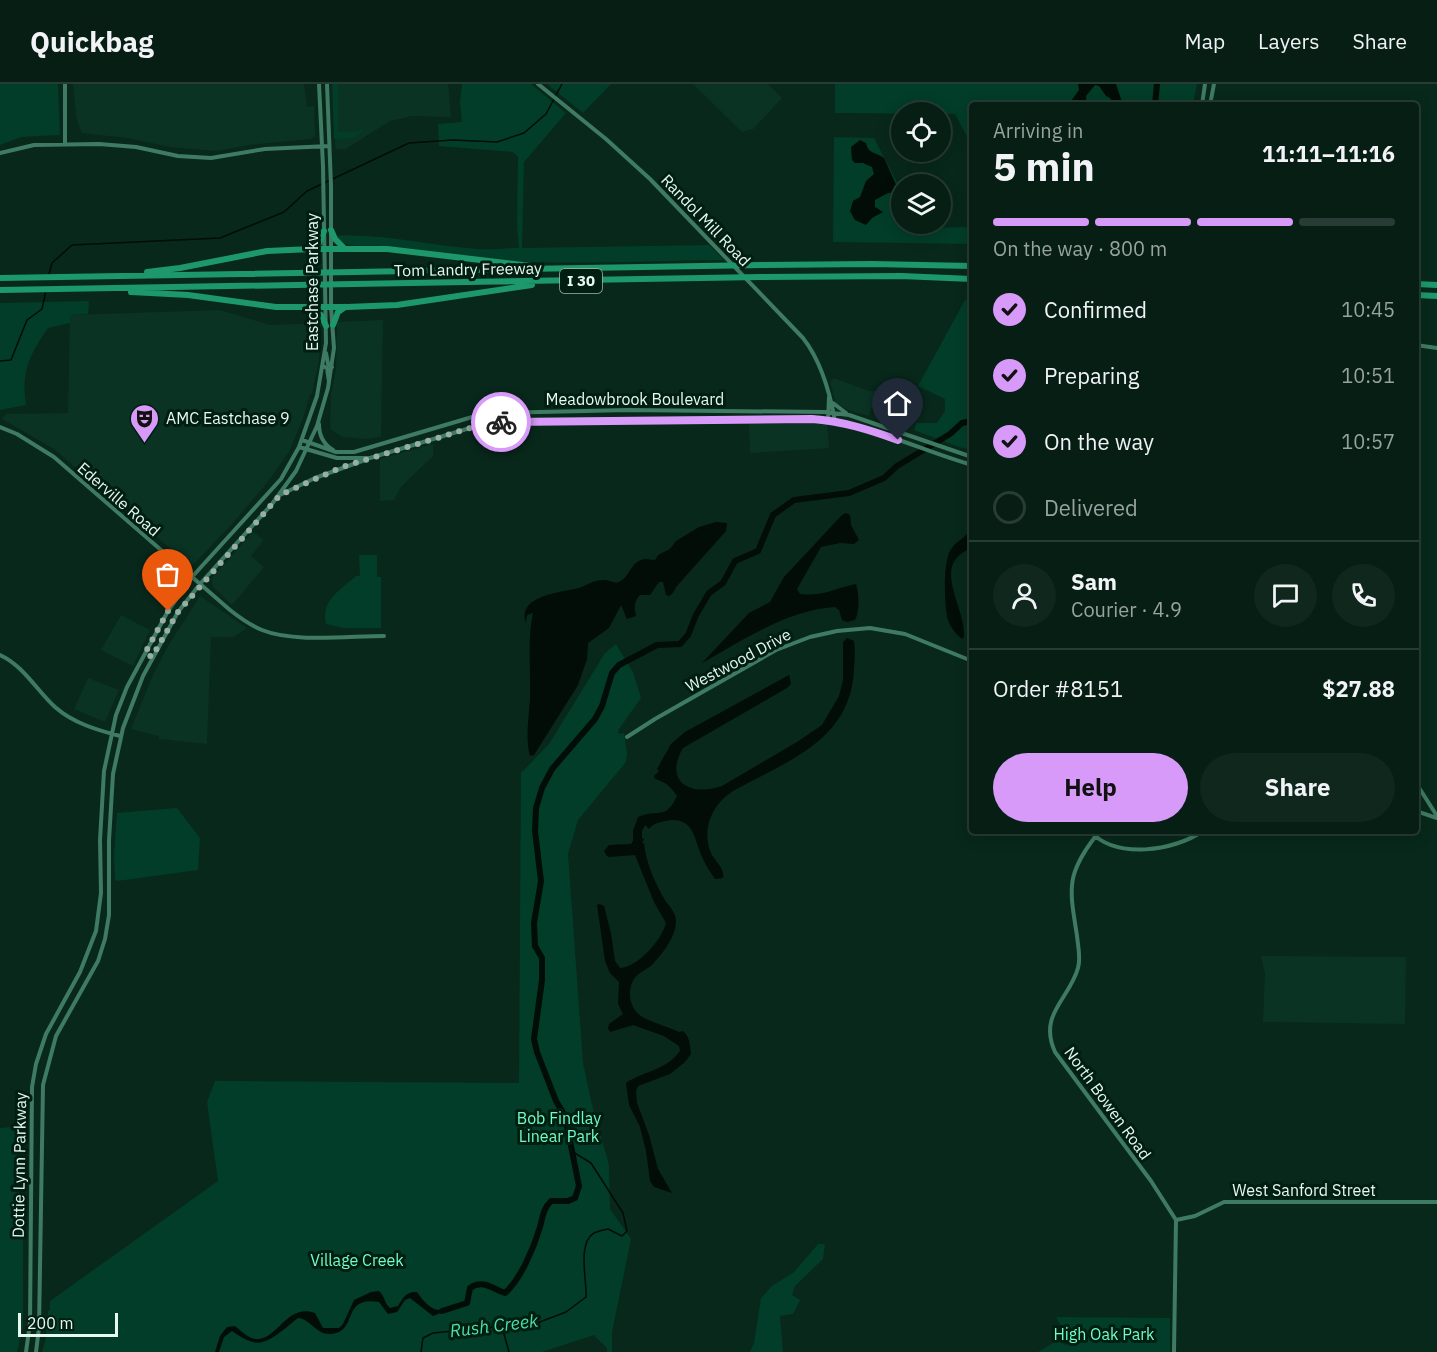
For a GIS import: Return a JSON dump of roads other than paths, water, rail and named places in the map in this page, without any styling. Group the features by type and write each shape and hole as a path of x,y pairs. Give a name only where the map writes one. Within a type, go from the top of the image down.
{"highway":[{"path":"312,249 327,231 346,249"},
{"path":"114,276 180,268 267,251 312,249 387,249 563,269"},
{"name":"Tom Landry Freeway","path":"0,278 872,264 969,266"},
{"name":"Tom Landry Freeway","path":"0,290 825,276 969,279"},
{"path":"65,289 188,295 276,307 346,307 397,305 480,291 562,281"},
{"path":"1419,284 1437,285"},
{"path":"1419,295 1437,296"},
{"path":"311,307 330,326 338,312 346,307"}],"main road":[{"path":"65,84 65,144"},
{"name":"Eastchase Parkway","path":"109,884 113,772 120,736 152,657 178,612 200,584 280,495 307,450 320,416 329,382 332,367 329,307 331,262 324,203 318,84"},
{"name":"Eastchase Parkway","path":"327,84 331,198 327,231"},
{"name":"Randol Mill Road","path":"538,84 606,139 650,179 813,351 830,398 831,412 835,421"},
{"path":"1202,102 1205,84"},
{"path":"1211,102 1214,84"},
{"path":"0,153 34,145 120,145 178,156 221,158 265,149 329,146"},
{"name":"Eastchase Parkway","path":"328,249 325,262 329,296"},
{"name":"Eastchase Parkway","path":"101,884 104,771 111,734 127,687 168,611 192,577 272,491 299,447 317,396 330,326"},
{"path":"1419,345 1437,348"},
{"path":"326,352 328,364 332,367"},
{"path":"323,366 327,368 329,382"},
{"path":"830,398 838,408 849,415"},
{"name":"Meadowbrook Boulevard","path":"302,440 339,453 354,452 487,414 519,411 831,412 849,415 969,456"},
{"path":"590,411 590,420"},
{"path":"680,420 681,411"},
{"name":"Randol Mill Road","path":"828,420 831,412"},
{"path":"487,414 489,424"},
{"path":"320,416 321,437 327,446 339,453"},
{"name":"Meadowbrook Boulevard","path":"299,447 337,458 370,458 489,424 590,420 835,421"},
{"path":"835,421 969,464"},
{"name":"Ederville Road","path":"0,427 17,434 54,457 250,625 272,634 299,637 384,636"},
{"path":"280,495 315,478 370,458"},
{"name":"Westwood Drive","path":"627,737 776,650 810,637 870,628 891,631 905,634 969,660"},
{"path":"145,653 152,657"},
{"path":"0,655 21,671 56,708 69,717 88,727 120,736"},
{"path":"1419,788 1437,817"},
{"path":"1425,814 1427,800"},
{"path":"1419,812 1437,817"},
{"path":"101,818 110,817"},
{"path":"1092,834 1117,847 1155,848 1173,846 1199,834"},
{"name":"North Bowen Road","path":"1095,837 1074,870 1071,892 1078,966 1072,983 1054,1010 1050,1036 1055,1052 1151,1181 1176,1220"},
{"path":"101,884 107,890 109,915"},
{"name":"Dottie Lynn Parkway","path":"26,1352 29,1328 32,1087 36,1064 50,1026 87,957 96,932 101,884"},
{"name":"Dottie Lynn Parkway","path":"36,1352 39,1328 43,1085 52,1046 62,1022 102,952 109,915 109,884"},
{"path":"31,1116 41,1116"},
{"name":"West Sanford Street","path":"1176,1220 1195,1216 1224,1202 1437,1202"},
{"path":"1174,1352 1176,1220"},
{"path":"29,1328 39,1328"}],"waterway":[{"path":"556,95 562,84"},
{"name":"Village Creek","path":"1155,102 1157,84"},
{"path":"49,274 52,263 72,245 220,238 284,212 307,191 409,143 453,140 497,142 524,133 546,114 554,99"},
{"path":"0,361 11,360 27,320 42,309 46,290"},
{"name":"Village Creek","path":"442,1311 467,1303 470,1288 475,1285 488,1286 505,1293 516,1280 526,1262 546,1207 551,1201 568,1201 575,1198 579,1186 565,1116 556,1101 534,1039 542,980 542,958 535,946 534,923 541,881 535,831 536,808 542,788 552,769 595,719 602,706 612,673 619,665 657,645 680,644 688,635 709,593 723,583 735,561 758,551 773,515 794,500 849,493 884,478 897,466 950,434 962,423 969,422"},
{"name":"Rush Creek","path":"421,1352 423,1338 433,1333 537,1323 566,1312 586,1297 584,1253 589,1238 594,1233 608,1229 622,1236 627,1231 623,1213 591,1163 573,1152"},
{"path":"502,1327 509,1352"}],"place":[{"name":"AMC Eastchase 9","path":"145,444"}],"park label":[{"name":"Bob Findlay Linear Park","path":"559,1127"},
{"name":"High Oak Park","path":"1104,1334"}]}
